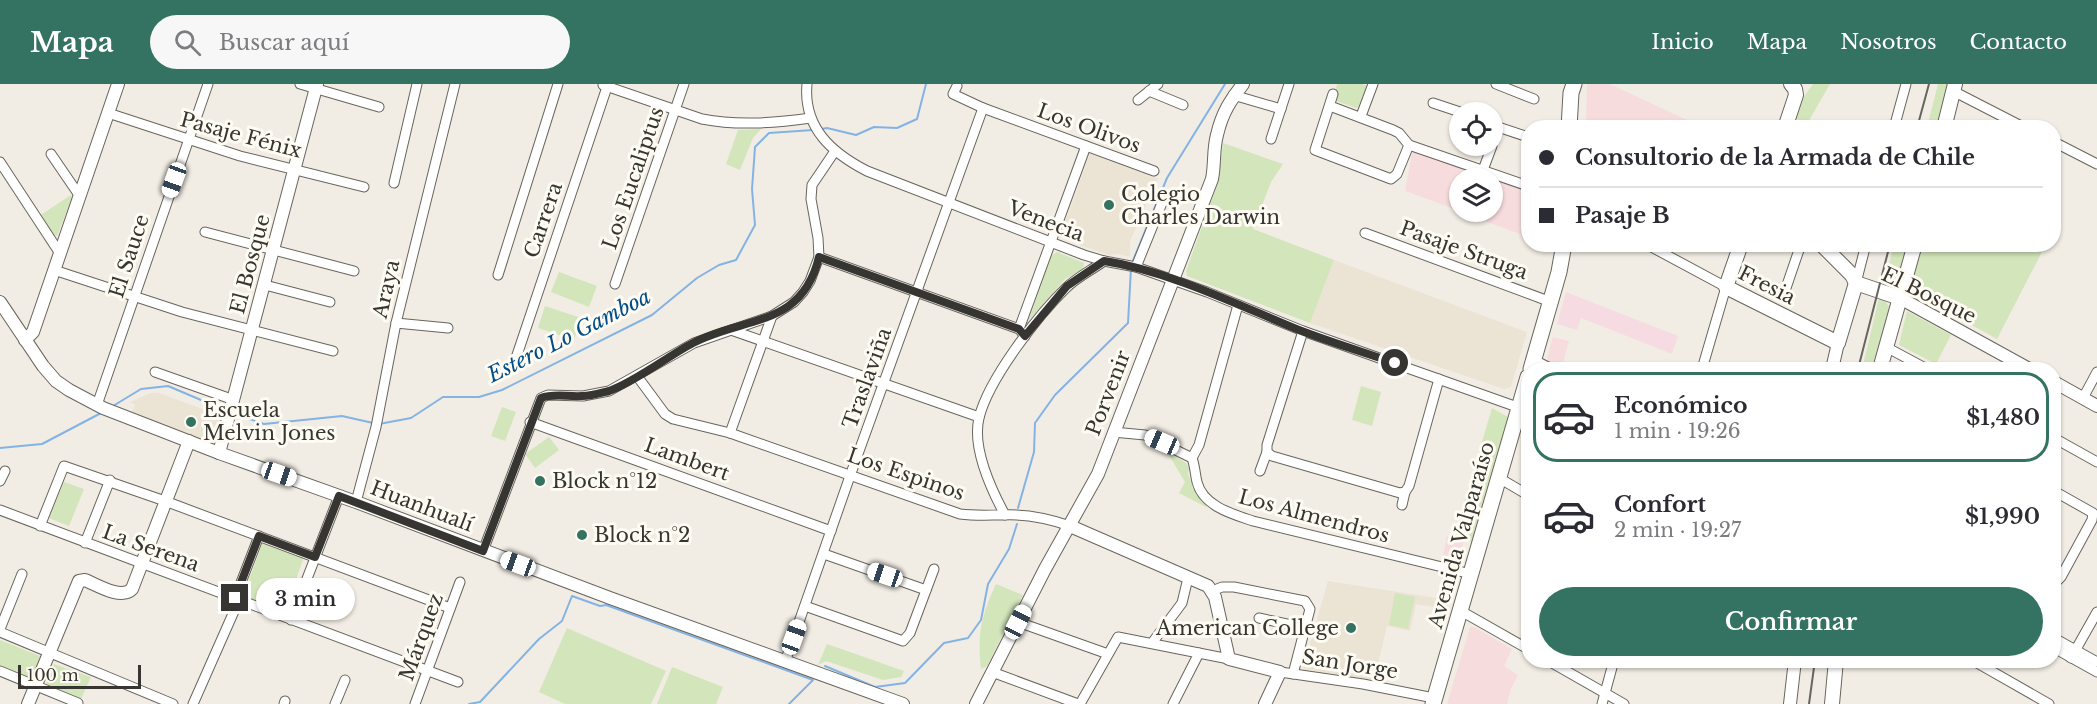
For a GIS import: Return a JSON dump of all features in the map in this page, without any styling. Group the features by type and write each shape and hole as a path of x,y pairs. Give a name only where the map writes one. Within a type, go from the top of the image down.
{"main road":[{"path":"1569,120 1571,93 1576,84"},
{"path":"1576,84 1579,90 1578,120"},
{"path":"1788,120 1794,102 1795,86"},
{"path":"1946,120 1954,88"},
{"path":"1533,362 1551,302 1562,252"},
{"path":"1726,287 1738,252"},
{"name":"El Bosque","path":"1829,252 1852,275 1856,283 1900,298"},
{"path":"1882,362 1913,252"},
{"path":"1838,343 1856,283"},
{"name":"Fresia","path":"1726,287 1838,343"},
{"name":"Avenida Valparaíso","path":"1433,701 1521,404"},
{"path":"1832,704 1835,668"}],"street":[{"path":"25,340 33,332 118,84"},
{"name":"El Sauce","path":"100,406 134,297 208,84"},
{"path":"300,84 316,86 379,107"},
{"path":"394,183 417,84"},
{"name":"Araya","path":"356,502 380,411 396,323 455,84"},
{"path":"498,275 558,84"},
{"name":"Los Eucaliptus","path":"615,284 684,84"},
{"path":"606,85 675,110 718,122 755,123 812,121 807,105 807,84"},
{"path":"1138,100 1158,84"},
{"name":"Porvenir","path":"975,704 1098,474 1212,179 1216,137 1223,115 1233,95 1243,84"},
{"path":"1271,140 1289,84"},
{"path":"1361,116 1373,84"},
{"path":"1496,84 1534,99"},
{"path":"1896,120 1906,84"},
{"name":"Carrera","path":"513,367 606,85"},
{"name":"El Bosque","path":"219,453 316,86"},
{"name":"Los Olivos","path":"957,86 953,94 983,108 1154,171"},
{"path":"1954,88 2011,120"},
{"path":"1149,92 1184,105"},
{"path":"1333,94 1315,150 1391,179 1397,174 1409,145"},
{"path":"1233,95 1281,109"},
{"path":"1433,103 1449,108"},
{"path":"1330,106 1361,116 1399,133 1409,145 1477,168"},
{"name":"Traslaviña","path":"785,662 983,108"},
{"name":"Pasaje Fénix","path":"108,113 188,141 364,187"},
{"name":"Venecia","path":"812,121 820,135 835,151 847,161 867,171 1050,242 1104,261 1136,267 1173,280 1302,331 1520,408"},
{"path":"1503,128 1521,135"},
{"path":"1005,514 987,475 980,450 979,417 1022,333 1050,242 1086,146"},
{"path":"2061,146 2097,164"},
{"path":"483,551 541,398 548,395 583,396 618,387 709,336 772,316 783,310 803,292 816,268 819,257 811,199 812,185 835,151"},
{"path":"51,154 79,195"},
{"path":"0,162 59,252"},
{"path":"1503,177 1521,184"},
{"path":"1136,267 1162,203"},
{"path":"205,232 354,271"},
{"name":"Pasaje Struga","path":"1365,233 1551,302"},
{"name":"Fresia","path":"1661,252 1726,287"},
{"path":"1786,288 1798,252"},
{"path":"1856,283 1864,252"},
{"path":"819,257 1022,333"},
{"path":"1022,333 1067,286 1104,261"},
{"path":"54,270 182,312 333,351"},
{"path":"265,285 330,302"},
{"path":"1704,362 1726,287"},
{"name":"El Bosque","path":"1900,298 2013,362"},
{"name":"Huanhualí","path":"0,302 4,318 25,340 56,381 100,406 219,453 483,551 903,704"},
{"path":"1113,432 1145,435 1192,458 1199,445 1238,305"},
{"path":"730,433 772,316"},
{"path":"396,323 448,328"},
{"path":"731,330 979,417"},
{"path":"1260,471 1302,331"},
{"path":"1834,362 1838,343"},
{"path":"1886,347 1914,362"},
{"path":"155,372 234,402"},
{"path":"2083,398 2097,372"},
{"name":"Los Espinos","path":"637,376 665,414 673,419 730,433 960,514 980,516 1005,514 1057,521 1208,586 1212,591"},
{"path":"1402,506 1439,379"},
{"path":"2061,386 2097,405"},
{"name":"Lambert","path":"530,422 831,531"},
{"path":"28,704 79,581 85,580 124,594 132,589 189,441"},
{"path":"2061,442 2097,462"},
{"path":"1267,452 1272,456 1400,493 1405,492"},
{"name":"Los Almendros","path":"1192,458 1202,494 1222,510 1253,521 1471,574"},
{"path":"40,526 64,465 110,480 450,608"},
{"path":"0,482 5,471"},
{"path":"1499,478 1521,491"},
{"path":"85,543 110,480"},
{"path":"2061,495 2093,513 2092,520 2061,577"},
{"path":"291,620 339,496"},
{"name":"La Serena","path":"0,510 458,682"},
{"path":"193,704 237,599 259,536"},
{"path":"824,554 926,590"},
{"path":"805,606 900,641 906,640 934,569"},
{"path":"22,574 0,630 173,704"},
{"path":"1152,643 1182,603 1188,578"},
{"name":"Márquez","path":"415,704 460,582"},
{"path":"1229,660 1212,591 1222,586 1234,587 1305,601 1309,604 1306,628 1286,673 1265,704"},
{"path":"1461,611 1521,645"},
{"path":"2073,654 2097,612"},
{"path":"1258,618 1306,628"},
{"path":"992,672 1079,704 1108,654 1018,622"},
{"name":"San Jorge","path":"1108,654 1118,637 1286,673 1363,684 1433,701"},
{"path":"2061,644 2097,672"},
{"path":"2061,650 2097,662"},
{"path":"1173,704 1199,653"},
{"path":"1564,668 1624,704"},
{"path":"1602,704 1612,668"},
{"path":"1790,704 1794,668"},
{"path":"1986,668 2049,704"},
{"path":"0,671 78,703"},
{"path":"335,704 345,680"}],"shaded area":[{"path":"1587,84 1610,84 1687,120 1586,120"},
{"path":"1418,150 1468,168 1449,168 1449,207 1405,191 1412,153"},
{"name":"Colegio Charles Darwin","path":"1090,153 1158,179 1130,241 1130,257 1119,254 1109,255 1079,245 1079,239 1062,231"},
{"path":"1503,181 1521,187 1521,234 1487,222 1503,222"},
{"path":"1334,260 1527,332 1511,387 1504,389 1310,323"},
{"path":"1566,292 1678,336 1672,354 1581,318 1577,330 1557,324"},
{"path":"1553,337 1569,341 1563,362 1551,362 1547,358"},
{"name":"Escuela Melvin Jones","path":"151,393 159,393 224,417 216,441 212,443 132,412 135,405 130,402"},
{"path":"1447,536 1464,540 1458,564 1442,560"},
{"name":"American College","path":"1328,581 1449,600 1446,609 1416,604 1410,631 1387,626 1374,680 1303,669"},
{"path":"1470,627 1474,627 1512,649 1504,666 1518,675 1507,704 1447,704"}],"green space":[{"path":"1337,84 1367,86 1358,107 1333,100"},
{"path":"1813,84 1830,84 1809,120 1795,118 1803,98"},
{"path":"1938,84 1948,84 1939,120 1929,120"},
{"path":"761,129 753,138 740,170 726,164 738,130"},
{"path":"1223,143 1283,164 1271,182 1253,229 1334,260 1310,323 1187,276 1186,271 1218,182"},
{"path":"71,195 72,198 57,236 51,234 39,216"},
{"path":"1057,252 1084,263 1083,269 1065,279 1029,320 1051,256"},
{"path":"1892,252 1905,252 1897,282 1888,287 1883,286"},
{"path":"1921,252 2042,252 1997,339 1917,295 1911,287"},
{"path":"559,272 597,286 589,307 551,292"},
{"path":"1879,298 1884,299 1890,308 1876,362 1864,362"},
{"path":"545,306 581,318 574,340 538,328"},
{"path":"1907,311 1951,335 1937,362 1932,362 1899,345"},
{"path":"1361,386 1381,392 1372,426 1352,420"},
{"path":"502,407 516,412 505,441 491,436"},
{"path":"1492,408 1508,417 1472,542 1454,537"},
{"path":"549,437 559,450 535,468 525,454"},
{"path":"1166,450 1186,463 1194,490 1208,508 1179,493 1185,482"},
{"path":"64,482 84,489 69,526 49,518"},
{"path":"263,542 304,557 284,612 243,596"},
{"path":"996,584 1023,595 987,666 981,669 981,625"},
{"path":"1395,593 1415,597 1408,629 1389,625"},
{"path":"567,628 666,671 651,704 565,704 539,692"},
{"path":"0,640 40,656 30,682 0,668"},
{"path":"827,644 904,671 901,677 883,680 826,661 818,665"},
{"path":"54,664 91,677 80,701 45,687"},
{"path":"672,667 723,687 716,704 657,704"}],"waterway":[{"name":"Estero Lo Gamboa","path":"821,129 827,128 856,135 874,127 897,128 917,119 926,84"},
{"path":"1132,263 1167,178 1225,84"},
{"name":"Estero Lo Gamboa","path":"379,424 411,418 443,397 479,397 502,390 652,315 697,278 719,265 736,260 755,225 752,189 755,147 769,133 813,130"},
{"path":"1018,508 1034,452 1035,423 1055,395 1128,323 1131,268"},
{"name":"Estero Lo Gamboa","path":"113,406 141,389 168,386 227,411"},
{"name":"Estero Lo Gamboa","path":"0,448 42,444 103,412"},
{"name":"Estero Lo Gamboa","path":"235,414 264,424 342,416 373,423"},
{"path":"825,666 875,687 905,683 944,643 968,638 981,620 988,584 1009,549 1017,524"},
{"path":"469,704 480,702 539,639 562,621 572,596 600,606 606,605 813,680 789,704"}],"railway":[{"path":"1919,120 1929,84"},
{"path":"1860,362 1888,252"},
{"path":"1809,704 1814,668"}],"place":[{"name":"Colegio Charles Darwin","path":"1109,205"},
{"name":"Escuela Melvin Jones","path":"191,422"},
{"name":"Block n°12","path":"540,481"},
{"name":"Block n°2","path":"582,535"},
{"name":"American College","path":"1351,628"}],"route":[{"path":"235,598 259,536 315,557 339,496 483,551 541,398 548,395 583,396 609,391 709,336 772,316 794,302 803,292 810,282 819,257 1019,329 1025,336 1067,286 1104,261 1124,264 1207,292 1302,331 1395,363"}]}
